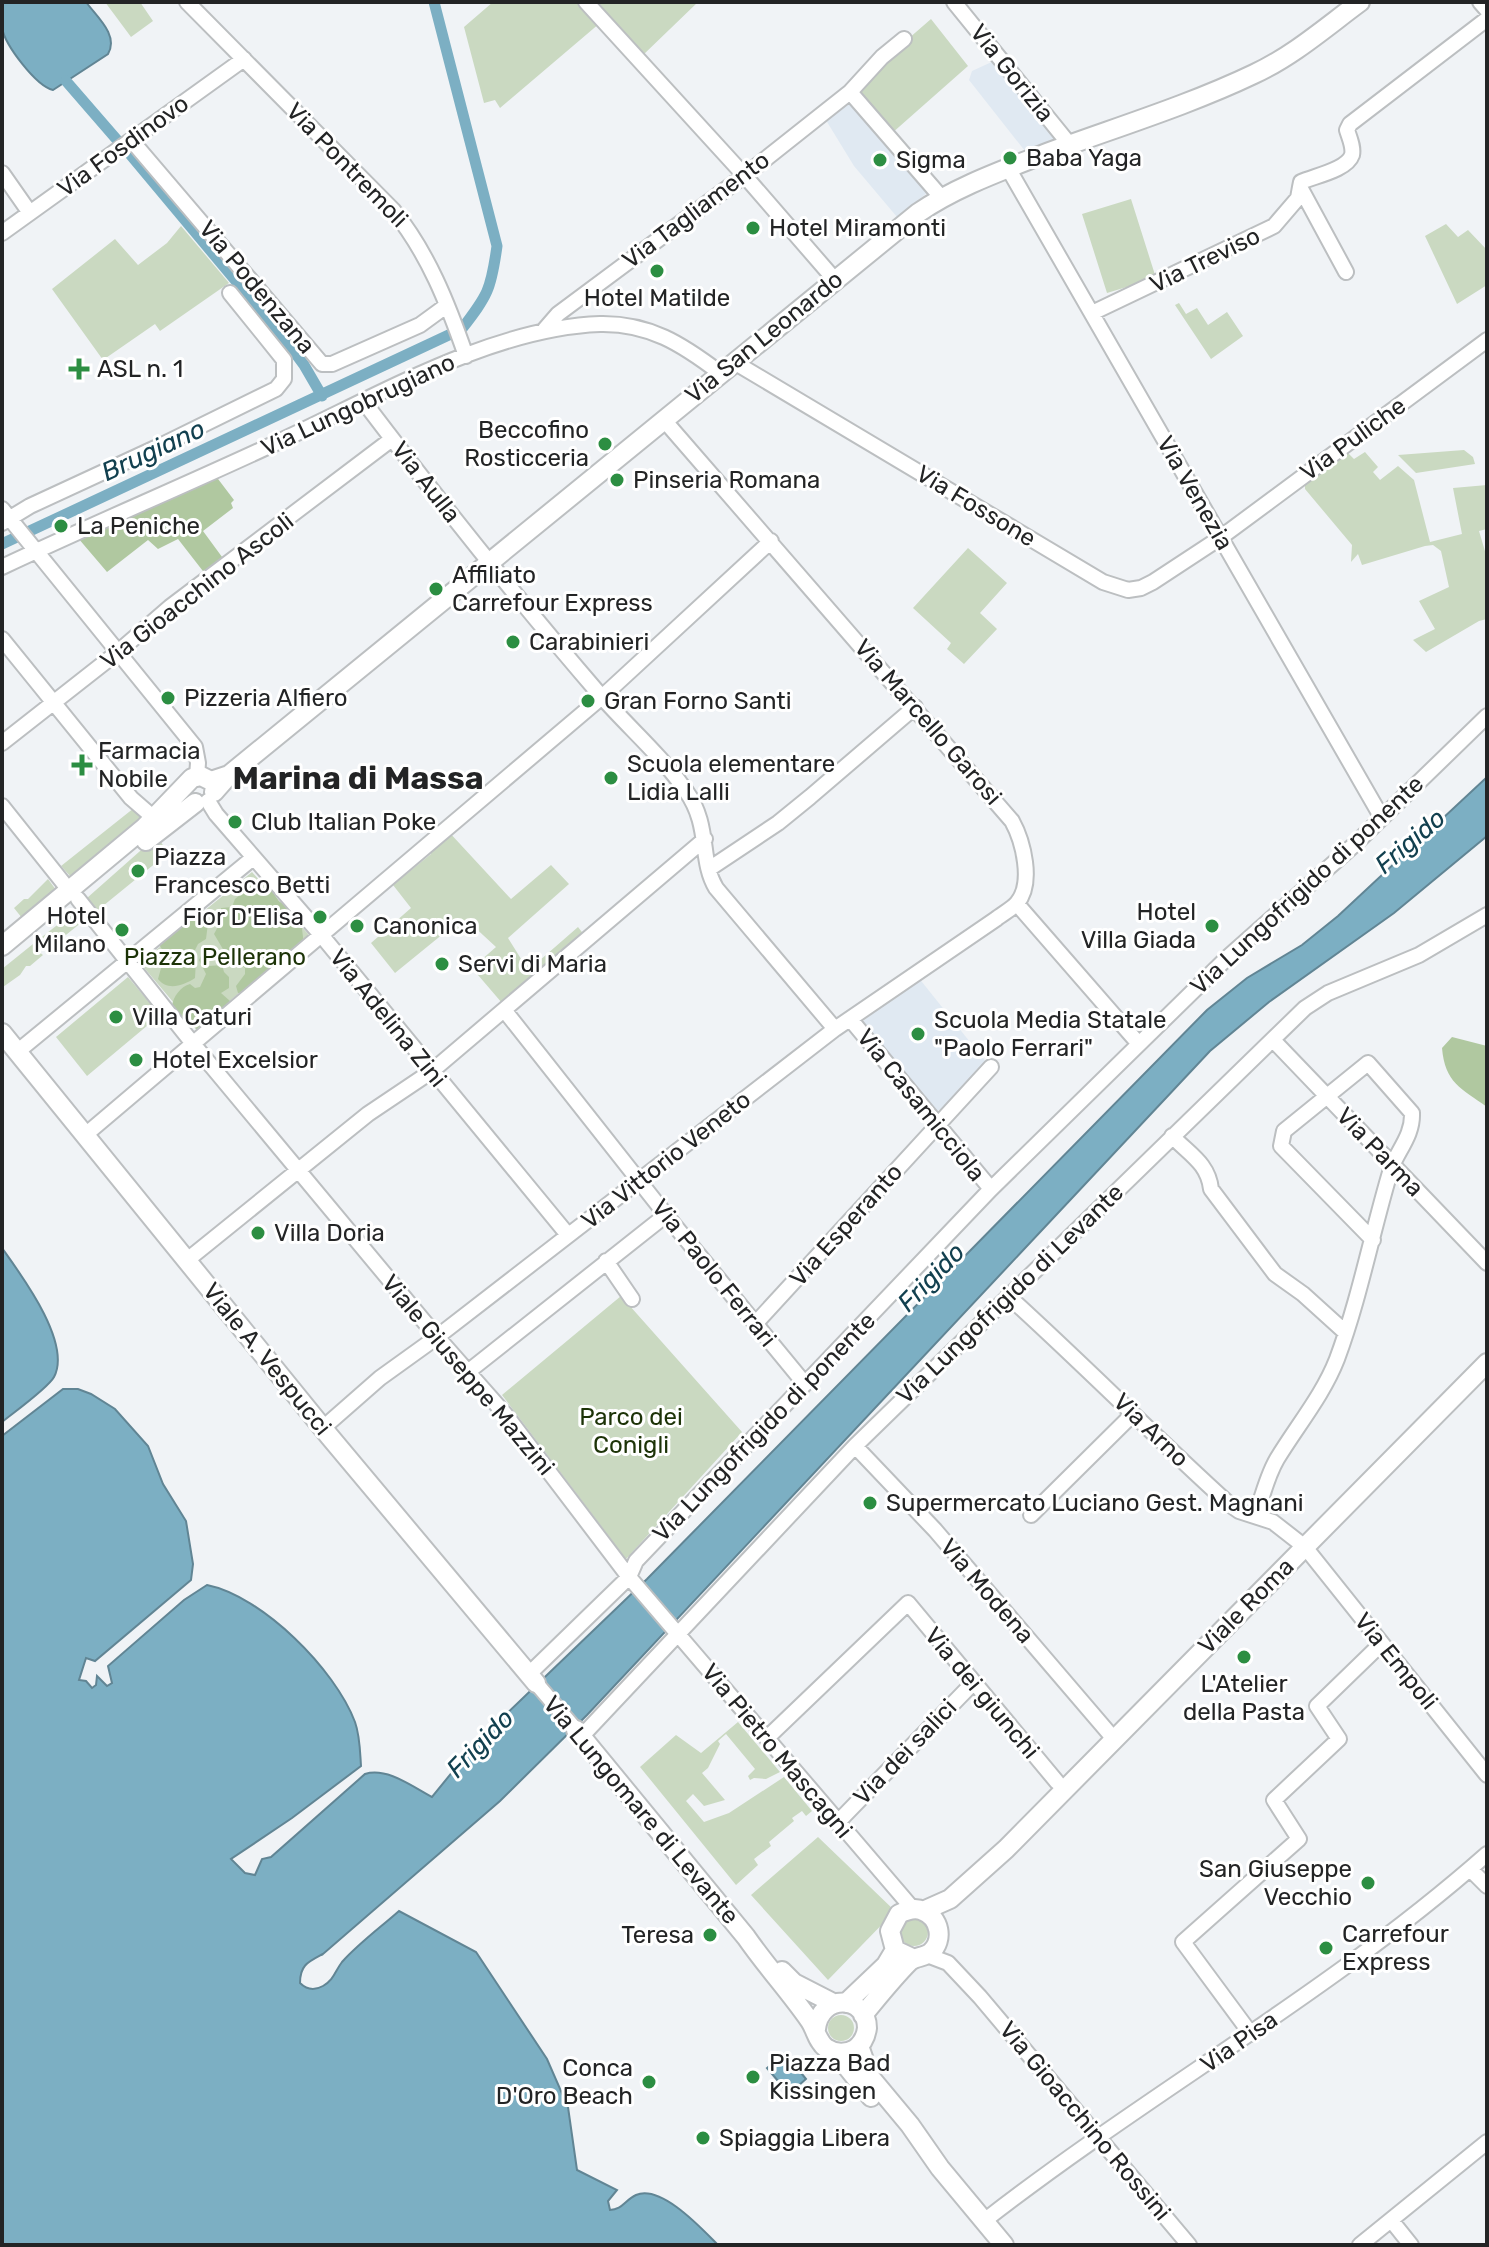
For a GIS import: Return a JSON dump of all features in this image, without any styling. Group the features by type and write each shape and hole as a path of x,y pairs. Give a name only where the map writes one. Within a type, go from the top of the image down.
{"main road":[{"name":"Via San Leonardo","path":"202,790 229,775 941,197 1008,168 1256,73 1290,53 1360,2"},
{"path":"2,960 154,818 202,790"},
{"path":"2,946 71,896 202,790"},
{"name":"Viale A. Vespucci","path":"2,1033 532,1679"},
{"name":"Viale Roma","path":"911,1912 950,1899 1006,1849 1487,1363"},
{"name":"Via Lungomare di Levante","path":"579,1734 746,1937 816,2029"},
{"name":"Viale Roma","path":"863,2015 951,1911 993,1869 1006,1849"},
{"path":"911,1912 933,1918 922,1947 890,1935 892,1923 911,1912"},
{"name":"Via Lungomare di Levante","path":"746,1937 794,1983 840,2003"},
{"name":"Viale Roma","path":"840,2003 886,1965 922,1947"},
{"path":"835,2052 844,2053 859,2046 867,2028 863,2015 856,2007 840,2003 820,2013 816,2029 821,2044 835,2052 890,2119 940,2168"},
{"path":"859,2046 870,2077 1004,2245"}],"street":[{"name":"Via Pontremoli","path":"187,2 393,210 420,246 465,351"},
{"path":"586,2 835,280"},
{"name":"Via Gorizia","path":"954,2 1070,145"},
{"path":"1480,2 1487,10"},
{"name":"Via Treviso","path":"1092,313 1274,226 1298,198 1301,182 1346,164 1352,149 1347,130 1350,124 1487,19"},
{"name":"Via Tagliamento","path":"545,329 558,314 850,92 882,57 904,39"},
{"name":"Via Fosdinovo","path":"2,233 244,59"},
{"path":"850,92 941,197"},
{"name":"Via Podenzana","path":"132,141 322,364 332,364 449,312"},
{"name":"Via Venezia","path":"1008,168 1382,818"},
{"path":"2,173 30,213"},
{"path":"1300,187 1346,272"},
{"path":"202,790 195,747 35,549 6,518 276,389 284,379 284,360 230,293"},
{"name":"Via Lungobrugiano","path":"2,567 35,549 158,498 364,402 449,362 465,351 545,329 601,324 631,326 653,331 727,368"},
{"name":"Via Puliche","path":"1220,538 1487,340"},
{"name":"Via Fossone","path":"727,368 1115,588 1141,588 1220,538"},
{"name":"Via Aulla","path":"364,402 489,562"},
{"name":"Via Marcello Garosi","path":"664,420 992,795 1016,828 1022,846 1025,884 1017,904"},
{"name":"Via Gioacchino Ascoli","path":"2,743 170,607 392,439"},
{"path":"84,1136 602,697 771,541"},
{"name":"Via Casamicciola","path":"489,562 685,790 698,810 709,877 835,1029"},
{"path":"2,639 131,798 154,818"},
{"path":"709,869 778,823 915,707"},
{"name":"Via Lungofrigido di ponente","path":"532,1679 632,1581 636,1561 991,1189 1248,939 1382,818 1487,716"},
{"name":"Via Adelina Zini","path":"202,790 216,814 322,936 568,1235"},
{"name":"Viale Giuseppe Mazzini","path":"2,806 71,896 128,961 296,1172 505,1414 632,1581 675,1629"},
{"path":"186,1261 368,1114 432,1071 705,839"},
{"path":"17,1052 253,858"},
{"path":"1017,904 1139,1044"},
{"name":"Via Vittorio Veneto","path":"323,1428 380,1378 835,1029 1017,904"},
{"name":"Via Lungofrigido di Levante","path":"579,1734 675,1629 855,1446 1305,1008 1328,993 1419,955 1487,915"},
{"name":"Via Paolo Ferrari","path":"505,1011 805,1384"},
{"name":"Via Casamicciola","path":"851,1020 991,1189"},
{"name":"Via Parma","path":"1273,1040 1487,1263"},
{"path":"1256,1516 1276,1461 1326,1383 1345,1332 1373,1240 1393,1164 1412,1120 1412,1113 1368,1063 1284,1131 1281,1146 1373,1240"},
{"name":"Via Esperanto","path":"755,1324 991,1067"},
{"path":"1172,1136 1205,1167 1211,1189 1275,1274 1303,1294 1345,1332"},
{"path":"469,1371 666,1215"},
{"path":"606,1261 632,1299"},
{"name":"Via Arno","path":"1008,1296 1229,1504 1239,1511 1273,1522 1305,1547"},
{"path":"1031,1515 1133,1414"},
{"name":"Via Modena","path":"855,1446 935,1530 1114,1739"},
{"name":"Via Empoli","path":"1305,1547 1487,1775"},
{"name":"Via dei giunchi","path":"767,1738 908,1603 1057,1782"},
{"name":"Via Pietro Mascagni","path":"675,1629 878,1868 911,1912"},
{"path":"1251,2034 1183,1942 1299,1839 1274,1800 1339,1739 1317,1706 1381,1644"},
{"name":"Via Lungomare di Levante","path":"532,1679 579,1734"},
{"name":"Via dei salici","path":"837,1823 974,1682"},
{"name":"Via Pisa","path":"984,2221 1388,1936 1487,1854"},
{"path":"1470,1869 1487,1886"},
{"name":"Via Gioacchino Rossini","path":"922,1947 948,1963 980,1997 1189,2245"},
{"path":"1360,2245 1487,2142"},
{"path":"1391,2220 1411,2245"}],"shaded area":[{"path":"996,60 1056,140 1025,151 969,80 972,71"},
{"path":"848,96 932,189 897,217 854,166 824,117"},
{"name":"Scuola Media Statale \"Paolo Ferrari\"","path":"918,977 986,1062 944,1108 936,1111 862,1022"}],"green space":[{"path":"105,2 140,2 153,21 131,37"},
{"path":"493,2 580,2 600,23 500,108 495,100 484,103 464,27"},
{"path":"593,2 698,2 642,56"},
{"path":"931,19 968,66 891,134 854,92 885,59"},
{"path":"1131,199 1156,278 1107,293 1082,214"},
{"path":"1446,224 1458,237 1468,230 1487,250 1487,285 1457,304 1425,236"},
{"path":"181,226 229,283 160,331 155,324 103,360 52,289 115,239 138,265 167,243"},
{"path":"1179,303 1186,314 1197,308 1208,325 1227,312 1243,336 1211,359 1175,305"},
{"path":"1464,450 1473,457 1475,464 1416,473 1398,455"},
{"path":"1347,452 1354,459 1365,452 1378,467 1373,472 1380,480 1398,466 1414,480 1430,542 1462,534 1453,488 1487,485 1487,529 1479,531 1487,558 1487,619 1426,652 1413,640 1435,629 1419,601 1449,587 1441,551 1433,545 1425,546 1362,565 1358,554 1351,562 1352,545 1305,489 1305,483"},
{"path":"215,475 234,500 231,503 233,508 203,531 225,561 206,575 178,539 158,549 148,540 107,572 78,538"},
{"path":"968,548 1007,583 980,613 997,629 964,664 947,649 951,643 913,608"},
{"path":"134,808 144,819 70,876 61,866"},
{"path":"448,831 511,899 551,865 569,884 508,938 523,962 531,968 578,927 585,936 502,1003 472,968 496,947 470,923 457,932 449,929 395,973 371,943 411,908 393,885 431,854 429,849"},
{"path":"157,836 168,853 98,910 87,898"},
{"name":"Piazza Pellerano","path":"252,872 309,935 196,1029 140,963"},
{"path":"48,879 56,890 22,918 14,908"},
{"path":"251,886 259,886 263,892 272,891 279,901 306,921 302,929 304,945 282,959 281,966 238,993 236,986 245,974 245,968 227,956 214,934 221,921 221,908 232,907 235,899"},
{"path":"201,909 209,915 206,939 181,962 196,960 195,978 180,985 166,985 158,979 165,954 158,943"},
{"path":"74,912 82,922 46,951 38,940"},
{"path":"33,944 43,955 3,987 2,969"},
{"path":"202,954 208,957 209,966 222,965 229,977 229,988 221,993 230,1005 209,1026 198,1030 183,1020 172,1006 184,987 190,984 200,987 206,974 199,960"},
{"path":"128,977 154,1008 144,1017 148,1025 87,1076 56,1037"},
{"path":"1452,1037 1487,1046 1487,1107 1456,1084 1447,1069 1442,1048"},
{"name":"Parco dei Conigli","path":"621,1296 742,1432 626,1559 502,1395"},
{"path":"738,1722 780,1772 766,1779 750,1780 748,1776 755,1769 726,1734 718,1741 720,1744 708,1768 702,1773 725,1800 704,1806 693,1794 686,1801 704,1822 729,1813 784,1777 812,1811 806,1816 802,1811 792,1818 794,1821 769,1842 771,1846 754,1859 758,1865 736,1885 640,1767 676,1735 701,1753"},
{"path":"818,1837 895,1911 828,1980 751,1895"},
{"path":"914,1918 924,1922 928,1932 924,1942 914,1946 904,1942 900,1932 904,1922"},
{"path":"841,2015 850,2019 854,2028 850,2037 841,2041 832,2037 828,2028 832,2019"}],"water":[{"path":"2,2 86,2 109,33 111,47 108,54 53,90 46,87 22,64 4,35"},
{"name":"Frigido","path":"1487,777 1487,836 1394,913 1269,1002 1210,1051 587,1715 500,1801 303,1968 300,1983 305,1987 317,1989 327,1984 342,1962 399,1911 476,1952 547,2059 568,2107 577,2170 617,2190 608,2201 610,2210 636,2195 646,2193 657,2196 680,2210 718,2245 2,2245 2,1436 63,1389 78,1389 91,1394 115,1409 148,1446 163,1484 186,1521 193,1564 191,1580 95,1661 86,1658 79,1680 86,1681 92,1688 96,1685 97,1676 107,1686 112,1683 108,1666 184,1600 207,1585 228,1592 273,1619 314,1658 345,1701 357,1727 361,1766 231,1859 245,1873 255,1875 262,1859 271,1857 365,1774 391,1776 432,1797 475,1744 647,1579 1207,1010 1247,978 1302,945 1338,916"},
{"path":"2,1248 42,1310 51,1329 58,1363 50,1382 2,1422"},
{"path":"785,2053 806,2079 789,2094 767,2068"}],"waterway":[{"name":"Brugiano","path":"434,2 497,246 487,291 461,330"},
{"name":"Brugiano","path":"66,81 118,141"},
{"name":"Brugiano","path":"129,153 287,342 322,396"},
{"name":"Brugiano","path":"2,544 453,333"}],"place":[{"name":"Baba Yaga","path":"1010,158"},
{"name":"Sigma","path":"880,160"},
{"name":"Hotel Miramonti","path":"753,228"},
{"name":"Hotel Matilde","path":"657,271"},
{"name":"ASL n. 1","path":"79,369"},
{"name":"Beccofino Rosticceria","path":"605,444"},
{"name":"Pinseria Romana","path":"617,480"},
{"name":"La Peniche","path":"61,526"},
{"name":"Affiliato Carrefour Express","path":"436,589"},
{"name":"Carabinieri","path":"513,642"},
{"name":"Pizzeria Alfiero","path":"168,698"},
{"name":"Gran Forno Santi","path":"588,701"},
{"name":"Farmacia Nobile","path":"82,765"},
{"name":"Scuola elementare Lidia Lalli","path":"611,778"},
{"name":"Club Italian Poke","path":"235,822"},
{"name":"Piazza Francesco Betti","path":"138,871"},
{"name":"Fior D'Elisa","path":"320,917"},
{"name":"Canonica","path":"357,926"},
{"name":"Hotel Villa Giada","path":"1212,926"},
{"name":"Hotel Milano","path":"122,930"},
{"name":"Servi di Maria","path":"442,964"},
{"name":"Villa Caturi","path":"116,1017"},
{"name":"Scuola Media Statale \"Paolo Ferrari\"","path":"918,1034"},
{"name":"Hotel Excelsior","path":"136,1060"},
{"name":"Villa Doria","path":"258,1233"},
{"name":"Supermercato Luciano Gest. Magnani","path":"870,1503"},
{"name":"L'Atelier della Pasta","path":"1244,1657"},
{"name":"San Giuseppe Vecchio","path":"1368,1883"},
{"name":"Teresa","path":"710,1935"},
{"name":"Carrefour Express","path":"1326,1948"},
{"name":"Piazza Bad Kissingen","path":"753,2077"},
{"name":"Conca D'Oro Beach","path":"649,2082"},
{"name":"Spiaggia Libera","path":"703,2138"}],"district":[{"name":"Marina di Massa","path":"358,778"}]}
